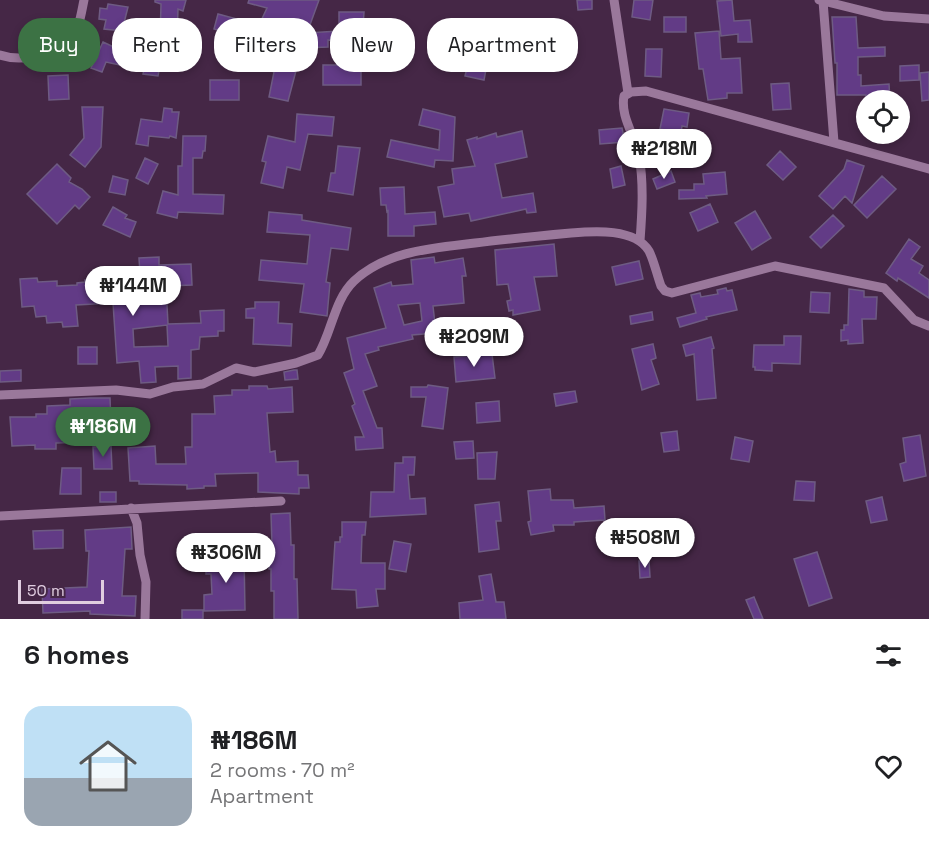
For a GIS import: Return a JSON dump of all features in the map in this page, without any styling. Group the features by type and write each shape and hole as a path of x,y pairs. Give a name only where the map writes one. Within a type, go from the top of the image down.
{"street":[{"path":"0,55 28,59 68,42 79,26 84,0"},
{"path":"614,0 628,93"},
{"path":"834,142 821,1 884,16 929,19"},
{"path":"640,242 642,211 639,155 624,112 624,96 628,93 646,91 929,169"},
{"path":"0,395 116,390 150,393 173,387 203,384 236,368 254,372 310,358 318,355 323,346 345,292 376,265 399,256 437,247 592,231 632,236 640,242 648,251 661,286 672,294 775,266 884,288 914,320 929,326"},
{"path":"0,516 281,501"},
{"path":"131,508 137,523 140,555 147,582 146,619"}],"building":[{"path":"155,0 186,0 183,11 178,9 178,18 161,18 161,4"},
{"path":"249,0 319,0 312,18 262,18 267,8 248,3"},
{"path":"577,0 592,0 592,9 578,10"},
{"path":"634,0 653,0 650,20 632,17"},
{"path":"732,0 734,21 750,20 752,42 738,42 738,34 721,36 717,1"},
{"path":"108,4 128,7 125,18 112,18 112,30 104,29 106,20 99,18 100,8 107,9"},
{"path":"339,12 364,12 364,18 339,18"},
{"path":"218,14 233,18 217,18"},
{"path":"664,17 686,17 686,32 664,32"},
{"path":"832,17 856,17 858,48 885,47 885,56 858,57 858,75 861,75 861,86 889,84 889,90 856,90 856,95 837,95 837,63 835,63"},
{"path":"719,31 721,59 740,58 742,93 727,93 727,98 708,100 703,69 699,69 695,33"},
{"path":"318,32 330,32 328,47 318,47"},
{"path":"103,42 112,46 112,63 106,62 102,72 100,71 100,48"},
{"path":"646,49 662,49 661,77 645,76"},
{"path":"323,65 330,65 330,72 361,72 361,85 323,85"},
{"path":"919,65 919,80 900,81 900,66"},
{"path":"143,72 159,72 158,76 143,74"},
{"path":"274,72 296,72 288,101 269,97"},
{"path":"466,72 486,72 484,80 465,76"},
{"path":"929,72 929,100 922,101 920,73"},
{"path":"68,75 69,99 49,100 48,76"},
{"path":"210,80 239,80 239,100 210,100"},
{"path":"789,83 791,109 773,110 771,84"},
{"path":"82,107 103,107 101,147 85,167 70,155 84,138"},
{"path":"164,108 172,109 172,112 179,112 176,138 149,136 148,146 136,144 141,119 162,122"},
{"path":"423,109 455,117 453,161 435,160 434,167 387,157 391,140 439,150 440,130 419,125"},
{"path":"664,109 689,113 687,127 682,126 681,133 660,129"},
{"path":"297,114 334,117 332,136 308,134 300,170 287,167 283,188 261,183 266,162 262,161 268,136 295,142"},
{"path":"622,128 625,142 600,144 599,130"},
{"path":"647,130 660,131 659,162 647,161"},
{"path":"522,131 527,157 495,164 502,198 533,193 536,212 527,213 526,209 471,221 469,213 444,217 438,187 454,184 452,169 475,166 467,140 496,133 497,137"},
{"path":"183,136 206,136 202,158 193,158 193,194 224,195 223,214 178,212 177,218 157,213 163,191 178,195 178,166 182,166"},
{"path":"338,146 360,148 353,195 328,191 331,173 335,173"},
{"path":"780,151 796,167 783,180 767,165"},
{"path":"145,158 158,164 148,184 136,178"},
{"path":"847,160 864,166 852,203 845,196 833,209 819,196 844,169"},
{"path":"57,164 71,178 69,182 82,189 90,197 79,209 75,205 57,224 27,194"},
{"path":"621,166 625,185 613,188 610,169"},
{"path":"671,171 675,182 657,189 653,179"},
{"path":"725,172 727,194 706,196 707,198 679,199 679,190 694,190 694,184 704,184 703,174"},
{"path":"113,176 128,180 125,195 109,192"},
{"path":"882,176 896,189 867,218 854,205"},
{"path":"404,187 405,214 435,212 436,224 414,226 414,236 388,236 388,211 386,205 381,205 380,188"},
{"path":"710,204 718,222 698,231 690,213"},
{"path":"113,207 127,215 125,218 136,222 130,237 103,225"},
{"path":"755,211 771,238 752,250 735,223"},
{"path":"269,212 302,215 302,220 351,228 348,250 331,248 326,282 330,283 327,316 300,312 304,284 259,280 261,260 307,264 310,235 267,232"},
{"path":"833,215 844,226 821,248 810,237"},
{"path":"909,239 920,247 911,259 923,266 919,273 929,280 929,298 886,273"},
{"path":"554,244 557,276 534,277 540,310 513,315 513,310 509,311 507,301 511,300 508,284 497,285 495,250"},
{"path":"159,257 159,265 191,264 192,285 166,286 168,324 201,323 200,311 224,310 224,331 218,331 218,336 200,337 199,349 191,350 191,378 178,379 178,366 155,367 156,382 141,383 139,361 117,363 113,303 76,305 78,326 63,327 62,322 47,323 46,316 36,317 34,306 22,307 20,279 37,278 38,282 57,281 57,286 77,285 85,280 94,280 94,282 99,282 100,294 138,293 137,290 141,290 139,258","holes":["167,325 168,346 134,347 133,329"]},
{"path":"434,257 435,263 463,258 466,276 462,276 464,303 433,306 436,333 412,335 413,339 378,347 379,350 365,354 377,386 363,391 377,428 382,428 383,448 356,450 355,437 364,437 352,406 355,404 344,373 354,369 347,338 386,328 374,288 391,282 392,286 413,284 411,260","holes":["420,303 422,321 404,325 398,305"]},
{"path":"639,261 643,279 616,285 612,267"},
{"path":"726,288 727,291 732,290 737,310 706,317 707,319 680,327 677,318 696,313 691,295 700,293 701,297 718,294 717,290"},
{"path":"849,289 864,291 864,297 877,297 876,319 862,319 863,343 848,344 848,340 841,341 841,330 844,330 844,325 848,325"},
{"path":"811,292 830,293 829,313 810,312"},
{"path":"255,302 279,302 278,323 292,324 291,346 253,344 254,318 246,318 246,309 255,308"},
{"path":"652,312 653,320 631,324 630,316"},
{"path":"784,336 801,336 800,364 772,363 772,371 755,370 753,367 754,345 784,345"},
{"path":"711,337 714,348 712,349 716,398 697,400 694,354 686,356 683,345"},
{"path":"653,344 656,358 651,360 659,384 642,390 632,349"},
{"path":"78,347 97,347 97,364 78,364"},
{"path":"492,354 495,378 456,382 454,357"},
{"path":"21,370 21,381 0,382 0,371"},
{"path":"297,370 298,379 285,380 284,372"},
{"path":"428,385 448,388 443,429 422,426 426,397 411,397 411,387 427,387"},
{"path":"249,386 267,386 268,389 292,387 293,412 267,413 270,452 275,451 276,462 298,461 298,475 308,475 309,488 299,488 299,494 258,492 258,473 215,474 216,486 204,486 204,488 187,489 187,485 139,484 139,481 130,481 128,448 155,446 156,464 186,464 185,447 192,447 192,414 215,414 214,396 232,395 232,390 249,390"},
{"path":"575,391 577,402 556,406 554,394"},
{"path":"110,398 111,424 90,425 90,442 56,443 56,449 35,449 35,445 12,446 10,417 36,417 36,414 47,414 47,406 70,405 70,399"},
{"path":"499,401 500,421 477,423 476,403"},
{"path":"677,431 679,450 664,452 661,433"},
{"path":"920,435 926,476 904,481 900,464 906,462 903,438"},
{"path":"735,437 753,441 749,462 731,459"},
{"path":"473,441 474,458 456,459 454,442"},
{"path":"111,446 112,469 94,469 93,447"},
{"path":"497,452 495,479 478,479 477,453"},
{"path":"403,457 415,457 414,475 408,475 410,499 425,498 426,514 370,517 371,492 394,492 395,463 403,463"},
{"path":"62,468 81,468 81,494 60,494"},
{"path":"796,481 815,482 814,501 794,500"},
{"path":"550,489 551,500 573,500 574,508 604,506 605,520 574,522 574,525 553,525 554,531 531,535 528,522 531,521 528,491"},
{"path":"100,492 116,492 116,502 100,502"},
{"path":"882,497 887,520 871,523 866,501"},
{"path":"499,502 501,521 496,521 499,549 479,552 475,505"},
{"path":"290,513 291,545 294,545 294,579 297,579 298,619 274,619 274,591 271,591 271,569 269,569 269,545 272,545 271,514"},
{"path":"342,522 366,522 365,535 362,535 361,563 385,563 385,589 376,589 378,606 357,608 356,590 332,589 335,542 340,542 340,537 342,537"},
{"path":"131,527 132,549 125,549 122,596 136,596 135,616 90,614 90,611 43,613 42,589 87,587 89,551 86,551 85,530"},
{"path":"63,530 63,548 34,549 33,531"},
{"path":"394,541 411,544 406,572 389,569"},
{"path":"817,552 832,598 809,606 794,559"},
{"path":"244,556 245,610 204,611 204,595 212,594 211,574 206,574 206,557"},
{"path":"649,560 650,577 640,578 639,561"},
{"path":"491,574 496,602 504,602 506,619 460,619 459,603 483,600 479,576"},
{"path":"754,597 763,619 754,619 746,600"},
{"path":"182,610 203,610 203,619 182,619"}]}
